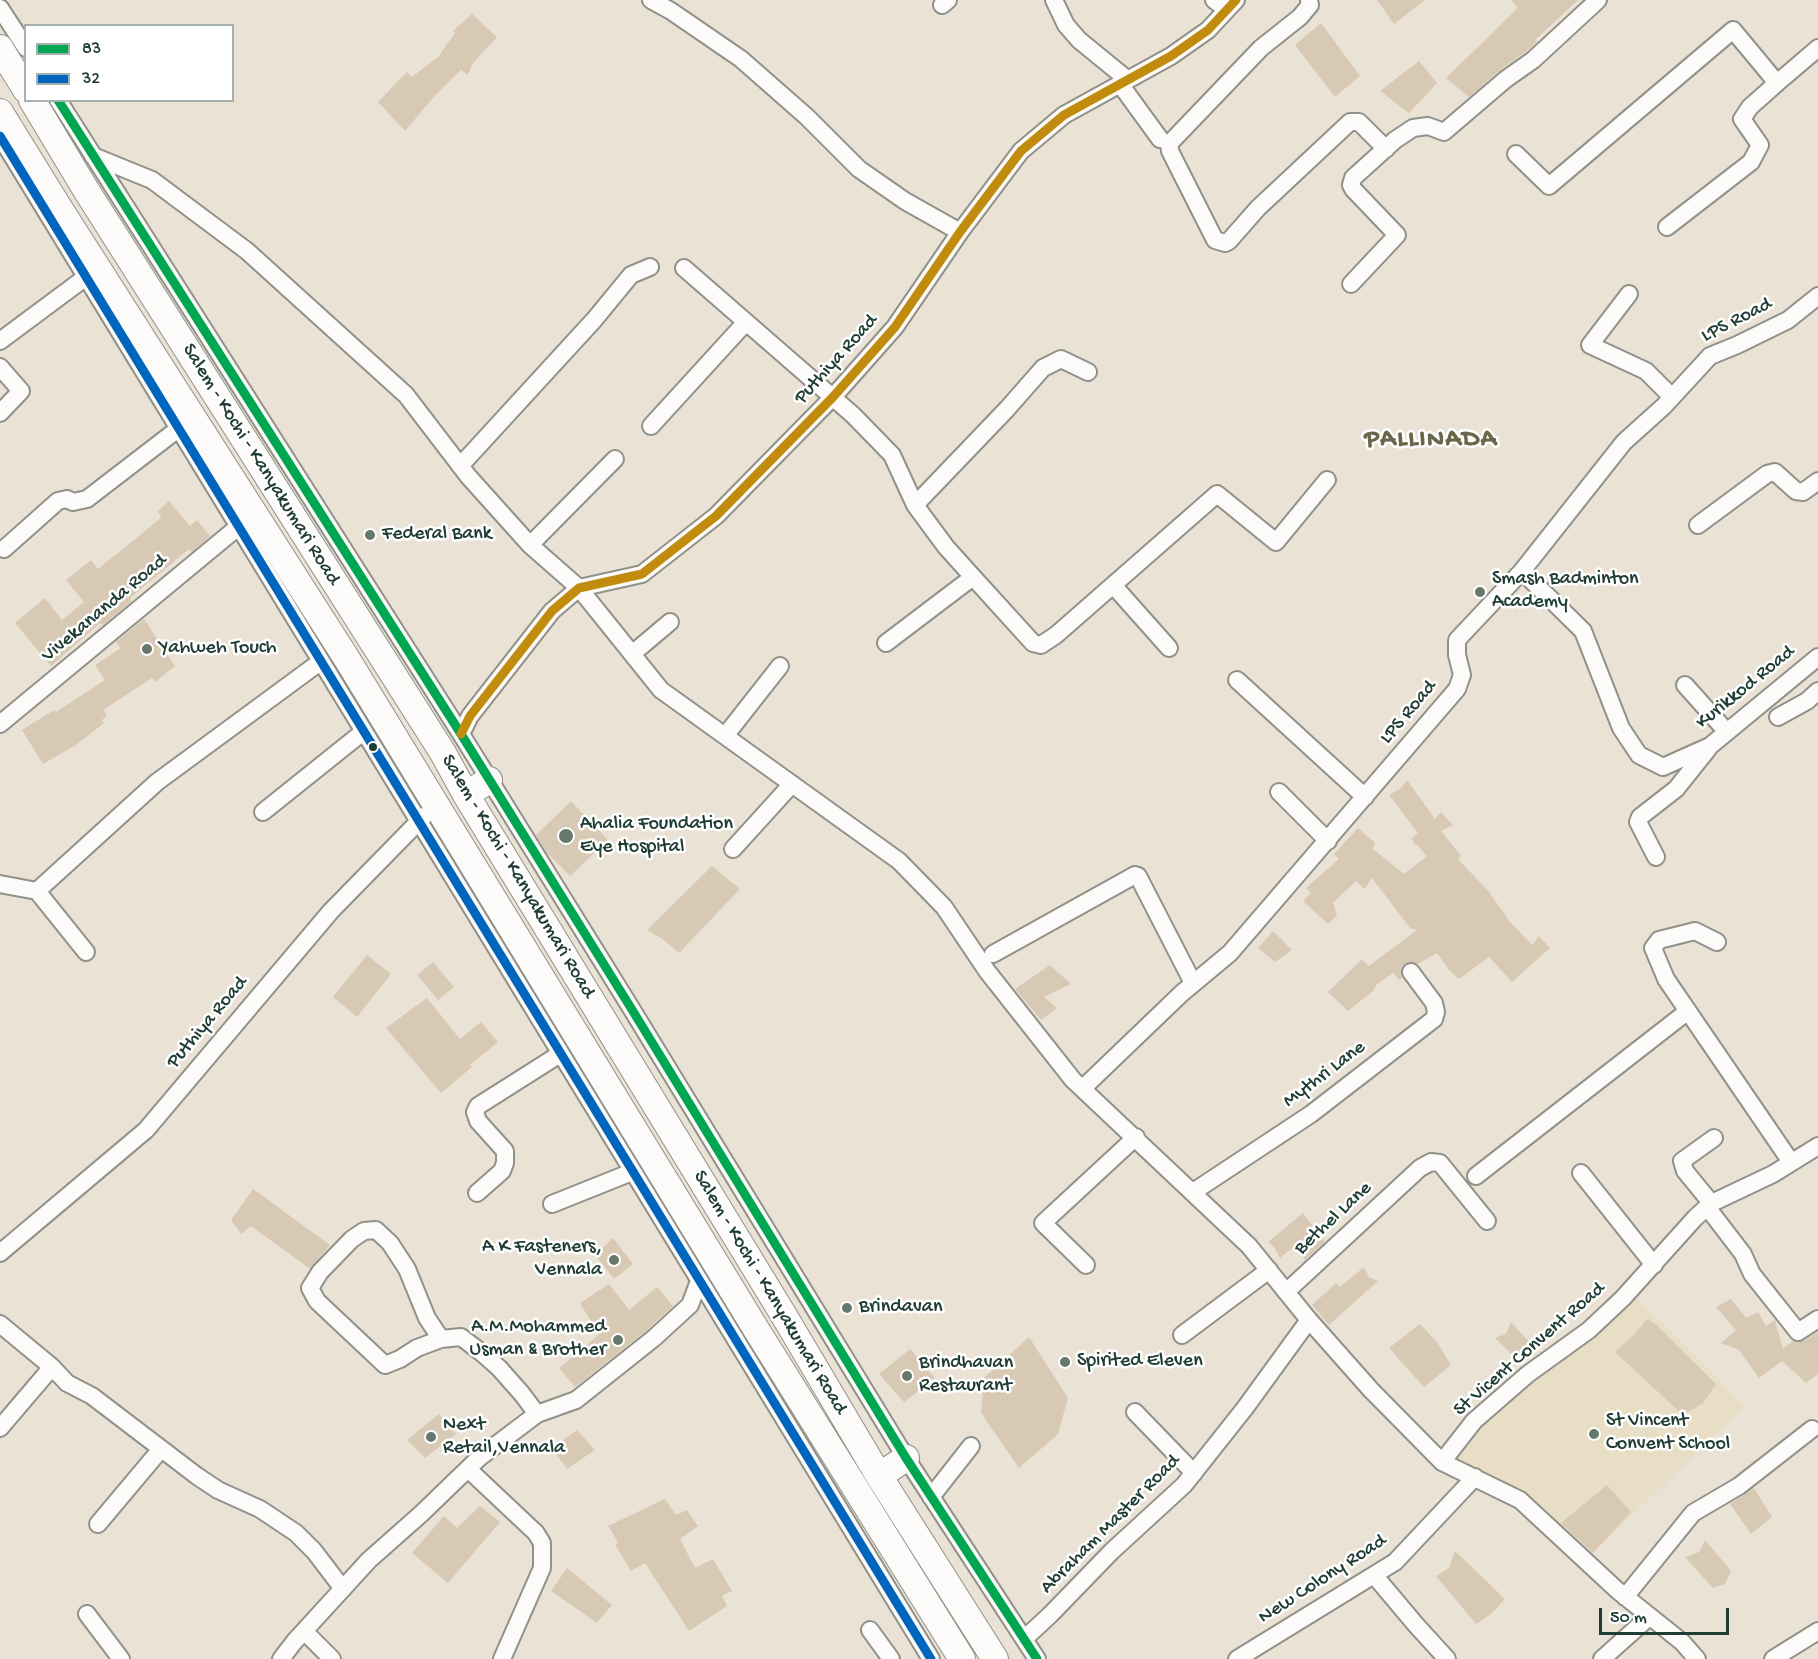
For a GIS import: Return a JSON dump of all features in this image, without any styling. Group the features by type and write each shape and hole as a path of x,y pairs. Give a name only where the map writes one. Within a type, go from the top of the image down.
{"highway":[{"path":"0,48 24,87"},
{"name":"Salem - Kochi - Kanyakumari Road","path":"33,102 86,190 442,753 879,1476 995,1659"},
{"name":"Salem - Kochi - Kanyakumari Road","path":"0,112 57,206 347,659 427,814 756,1329 962,1659"},
{"path":"57,206 86,190"},
{"path":"466,795 489,780"},
{"path":"756,1329 783,1314"},
{"path":"879,1476 906,1458"}],"street":[{"path":"651,0 672,11 741,59 807,117 859,169 905,201 960,232"},
{"path":"1054,0 1066,25 1124,82 1160,139"},
{"path":"1309,0 1310,5 1300,17 1261,48 1169,144 1170,151 1210,230 1218,242 1229,241 1258,208 1350,122 1359,122 1386,149"},
{"path":"1351,284 1397,235 1351,185 1353,178 1413,128 1428,126 1444,132 1506,79 1533,60 1599,0"},
{"name":"Puthiya Road","path":"461,734 470,716 552,611 579,588 642,574 716,516 833,397 896,327 960,232 1021,151 1064,115 1171,56 1208,30 1225,3"},
{"path":"0,8 24,45"},
{"path":"1516,154 1549,186 1733,30 1777,83"},
{"path":"1667,227 1751,162 1760,145 1742,119 1750,107 1818,48"},
{"path":"59,102 461,734 906,1458 1037,1659"},
{"path":"3,148 86,277 363,732 427,814 560,1054 924,1657"},
{"path":"93,156 152,180 247,251 406,395 460,466 530,545 579,588 661,690 907,868 944,907 987,971 1073,1080 1249,1246 1309,1320 1371,1390 1442,1462 1520,1500 1625,1597 1682,1642 1696,1659"},
{"path":"460,466 594,320 631,275 650,267"},
{"path":"684,268 833,397 892,455 915,505 946,547 1033,643 1041,645 1056,635 1217,494 1276,542 1327,480"},
{"path":"0,341 86,277"},
{"path":"1629,294 1590,345 1646,370 1672,397"},
{"name":"LPS Road","path":"1083,1088 1193,983 1230,953 1457,689 1462,675 1457,656 1457,640 1522,571 1624,442 1710,357 1788,320 1818,296"},
{"path":"651,426 746,322"},
{"path":"915,505 1043,368 1062,359 1088,372"},
{"path":"0,367 21,392 0,413"},
{"path":"4,549 58,501 73,502 87,499 178,429"},
{"path":"530,545 615,459"},
{"path":"1698,525 1767,474 1775,472 1796,491 1803,492 1818,481"},
{"name":"Vivekananda Road","path":"0,724 238,527"},
{"name":"Kurikkod Road","path":"1522,571 1583,631 1621,728 1639,755 1663,766 1710,746 1818,657"},
{"path":"886,643 974,577"},
{"path":"1113,585 1169,648"},
{"path":"632,654 670,622"},
{"path":"37,891 157,782 320,662"},
{"path":"725,736 780,666"},
{"path":"1237,680 1365,797"},
{"path":"1685,685 1727,732"},
{"path":"1778,717 1807,701 1818,691"},
{"path":"262,812 363,732"},
{"path":"1656,857 1641,830 1638,822 1640,817 1676,789 1710,746"},
{"path":"733,849 792,784"},
{"path":"1279,792 1328,841"},
{"name":"Puthiya Road","path":"0,1253 146,1130 331,911 427,814"},
{"path":"993,954 1135,874 1193,983"},
{"path":"0,884 37,891 86,952"},
{"path":"1717,942 1695,931 1659,940 1653,948 1666,979 1791,1162"},
{"name":"Mythri Lane","path":"1193,1192 1311,1114 1434,1018 1436,1012 1434,1003 1411,972"},
{"path":"1476,1176 1688,1011"},
{"path":"477,1193 502,1171 505,1162 505,1151 478,1122 475,1112 478,1106 560,1054"},
{"path":"1086,1265 1043,1223 1136,1137"},
{"path":"1714,1138 1682,1161 1685,1171 1743,1254 1752,1274 1798,1332 1818,1319"},
{"name":"St Vicent Convent Road","path":"1442,1462 1474,1421 1528,1374 1589,1330 1623,1298 1709,1205 1773,1174 1818,1146"},
{"name":"Bethel Lane","path":"1286,1292 1410,1176 1431,1162 1440,1163 1487,1221"},
{"path":"552,1204 632,1172"},
{"path":"1581,1173 1654,1265"},
{"path":"441,1339 427,1318 406,1269 390,1243 376,1230 364,1231 352,1239 320,1272 310,1288 317,1301 385,1365 417,1348 441,1339 461,1337 482,1353 522,1394 537,1414"},
{"path":"1182,1335 1269,1270"},
{"path":"281,1659 369,1560 480,1457 537,1414 576,1400 654,1338 690,1305 699,1281"},
{"name":"Abraham Master Road","path":"1024,1639 1112,1551 1184,1485 1245,1408 1309,1320"},
{"path":"0,1324 68,1383 92,1396 218,1490 260,1509 296,1533 314,1551 343,1588"},
{"path":"0,1428 51,1367"},
{"path":"1135,1412 1194,1473"},
{"path":"1625,1597 1693,1513 1739,1486 1812,1429"},
{"path":"931,1497 971,1446"},
{"path":"98,1524 161,1449"},
{"path":"468,1469 536,1533 542,1543 542,1568 502,1659"},
{"name":"New Colony Road","path":"1237,1659 1395,1562 1475,1477"},
{"path":"1374,1575 1447,1659"},
{"path":"87,1614 122,1659"},
{"path":"1602,1659 1649,1617"},
{"path":"870,1630 891,1659"},
{"path":"304,1631 332,1659"},
{"path":"1773,1659 1818,1631"}],"shaded area":[{"name":"St Vincent Convent School","path":"1630,1291 1745,1406 1591,1555 1523,1495 1442,1462"}],"building":[{"path":"1377,0 1425,0 1394,24"},
{"path":"1511,0 1578,0 1535,40 1537,42 1469,97 1446,78 1518,8"},
{"path":"472,14 497,37 472,64 468,75 461,70 405,131 378,102 407,72 412,77 438,57 455,33 453,31"},
{"path":"1321,23 1360,76 1335,97 1295,45"},
{"path":"1419,61 1437,83 1409,113 1380,91"},
{"path":"169,501 190,526 197,520 210,536 192,552 189,549 130,598 132,601 103,625 100,623 51,666 15,623 45,598 62,620 84,602 66,580 91,560 98,569 161,518 158,511"},
{"path":"144,619 175,666 155,682 152,678 103,710 107,716 102,720 104,723 76,745 43,764 22,730 54,710 56,712 105,680 95,665 121,648 116,642"},
{"path":"1407,780 1435,819 1441,812 1453,825 1441,831 1461,856 1458,859 1489,892 1510,922 1532,945 1539,936 1550,948 1512,982 1489,957 1459,979 1449,970 1437,953 1418,964 1409,962 1402,967 1402,978 1399,980 1393,973 1377,984 1373,991 1348,1011 1328,992 1362,959 1369,966 1417,930 1410,928 1372,878 1365,889 1356,881 1333,903 1337,916 1328,924 1303,901 1311,893 1306,888 1339,859 1334,854 1358,828 1375,843 1373,849 1404,874 1427,856 1416,844 1413,846 1415,843 1411,839 1418,833 1389,795 1400,789"},
{"path":"571,801 608,840 570,876 546,852 536,835"},
{"path":"712,866 740,889 679,953 664,940 647,930"},
{"path":"1273,931 1292,950 1275,962 1258,948"},
{"path":"367,955 391,974 357,1017 333,997"},
{"path":"433,962 454,987 438,1000 417,975"},
{"path":"1050,965 1071,984 1044,997 1057,1008 1041,1020 1015,989"},
{"path":"427,998 460,1039 481,1022 498,1042 441,1093 386,1028"},
{"path":"253,1189 330,1245 310,1269 251,1226 241,1234 231,1220"},
{"path":"1303,1213 1325,1242 1305,1260 1296,1245 1280,1258 1268,1242"},
{"name":"A K Fasteners, Vennala","path":"613,1238 633,1264 614,1279 595,1255"},
{"path":"1364,1267 1369,1277 1378,1281 1329,1325 1312,1305 1336,1283 1340,1287"},
{"name":"A.M.Mohammed Usman & Brother","path":"609,1284 629,1310 657,1287 673,1306 647,1330 575,1387 559,1368 599,1335 580,1303"},
{"path":"1731,1299 1746,1318 1758,1312 1766,1326 1775,1320 1783,1349 1793,1341 1804,1341 1818,1332 1818,1374 1806,1383 1782,1361 1759,1378 1739,1350 1721,1343 1736,1330 1716,1307"},
{"path":"1647,1319 1654,1323 1716,1384 1703,1403 1683,1415 1615,1352"},
{"path":"1511,1322 1533,1346 1518,1361 1495,1338 1506,1334"},
{"path":"1420,1324 1437,1342 1451,1365 1424,1387 1389,1348"},
{"path":"1029,1337 1068,1398 1058,1434 1019,1468 981,1413 984,1378"},
{"name":"Brindhavan Restaurant","path":"910,1349 935,1378 904,1402 879,1374"},
{"name":"Next Retail,Vennala","path":"439,1414 456,1434 425,1458 407,1440"},
{"path":"577,1430 595,1450 567,1469 552,1448"},
{"path":"1607,1485 1631,1512 1593,1553 1561,1523"},
{"path":"1754,1488 1772,1517 1751,1534 1730,1504"},
{"path":"665,1499 676,1515 687,1510 698,1526 680,1539 695,1568 713,1559 732,1591 722,1596 727,1606 689,1631 645,1563 631,1571 615,1545 618,1542 608,1526"},
{"path":"480,1506 500,1522 448,1583 412,1553 444,1516 457,1528"},
{"path":"1705,1540 1731,1571 1725,1584 1713,1588 1685,1557 1699,1552"},
{"path":"1455,1551 1505,1599 1491,1614 1476,1624 1436,1576 1449,1568"},
{"path":"567,1568 612,1605 597,1623 551,1591"}],"transit line":[{"path":"461,734 470,716 552,611 579,588 642,574 716,516 833,397 895,327 960,232 1021,151 1064,115 1171,56 1208,30 1236,0"},
{"name":"83","path":"59,102 461,734 906,1458 1037,1659"},
{"name":"32","path":"0,136 931,1659"}],"place":[{"name":"Federal Bank","path":"370,535"},
{"name":"Smash Badminton Academy","path":"1480,592"},
{"name":"Yahweh Touch","path":"147,649"},
{"name":"Ahalia Foundation Eye Hospital","path":"566,836"},
{"name":"A K Fasteners, Vennala","path":"614,1260"},
{"name":"Brindavan","path":"847,1308"},
{"name":"A.M.Mohammed Usman & Brother","path":"618,1340"},
{"name":"Spirited Eleven","path":"1065,1362"},
{"name":"Brindhavan Restaurant","path":"907,1376"},
{"name":"St Vincent Convent School","path":"1594,1434"},
{"name":"Next Retail,Vennala","path":"431,1437"}],"district":[{"name":"PALLINADA","path":"1431,441"}]}
